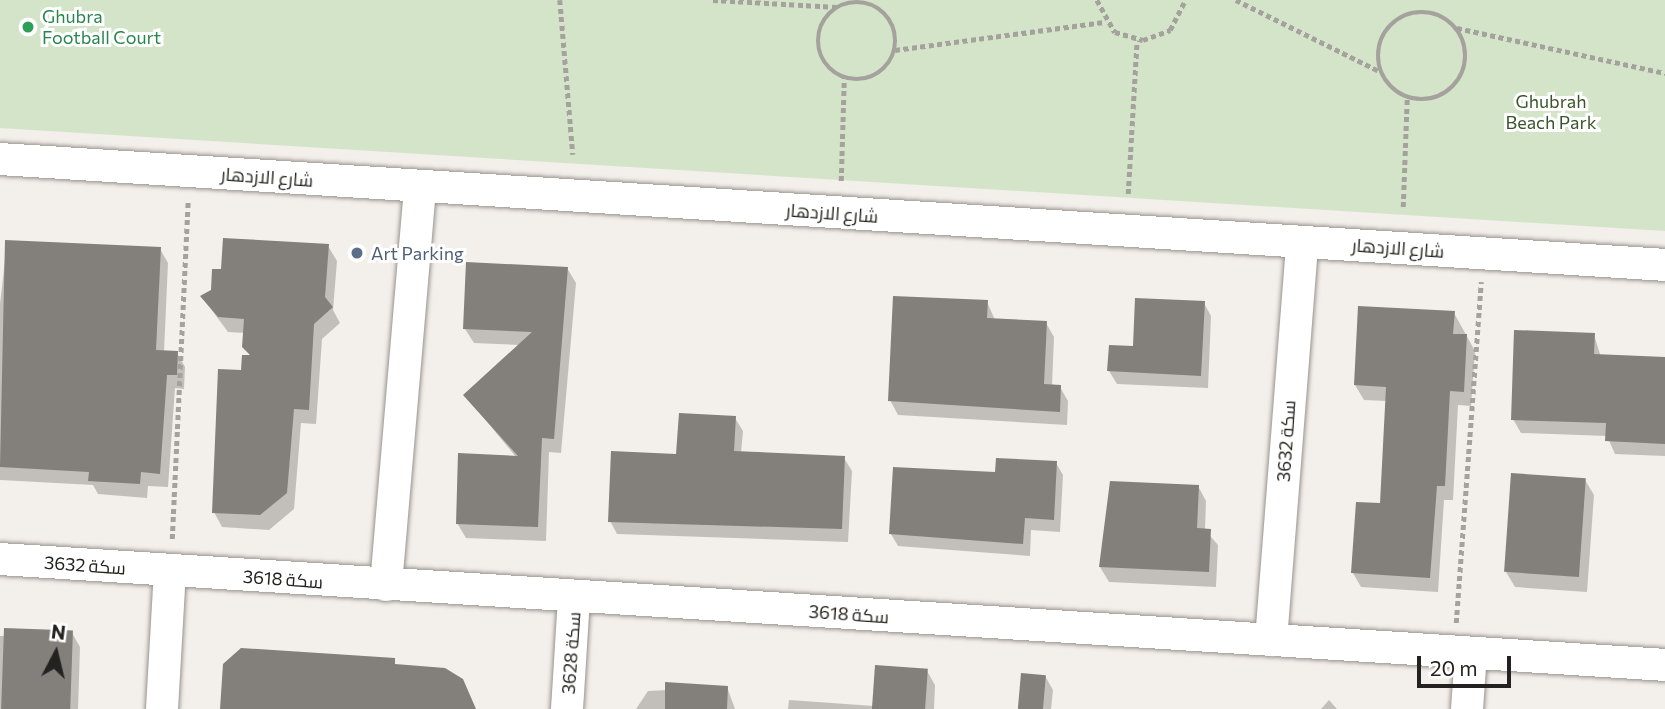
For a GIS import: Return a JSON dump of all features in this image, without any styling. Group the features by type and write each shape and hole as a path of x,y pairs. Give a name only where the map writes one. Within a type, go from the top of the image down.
{"street":[{"name":"شارع الازدهار","path":"0,159 1665,265"},
{"path":"386,585 420,186"},
{"name":"سكة 3632","path":"1271,640 1302,243"},
{"name":"سكة 3632","path":"0,559 170,572"},
{"path":"162,709 170,572"},
{"name":"سكة 3618","path":"170,572 1665,665"},
{"name":"سكة 3628","path":"567,709 574,597"},
{"path":"1463,652 1467,709"}],"path":[{"path":"560,0 573,154"},
{"path":"713,0 838,7 863,1 893,25 895,50"},
{"path":"1097,0 1104,22"},
{"path":"838,7 818,39 825,62 844,77 869,78 895,50 1104,22 1137,40 1170,30 1185,0"},
{"path":"1236,0 1380,71 1407,98 1436,99 1459,82 1467,54 1456,28"},
{"path":"1380,71 1380,41 1400,18 1429,12 1456,28 1665,73"},
{"path":"1128,194 1137,40"},
{"path":"841,181 844,77"},
{"path":"1402,208 1407,98"},
{"path":"170,572 189,172"},
{"path":"1463,652 1483,254"}],"green space":[{"name":"Ghubrah Beach Park","path":"0,0 1665,0 1665,231 0,128"}],"building":[{"path":"223,238 329,244 325,297 333,307 314,324 309,410 294,409 287,493 260,515 212,513 218,369 241,370 242,355 250,355 242,347 244,319 218,317 200,296 211,290 212,269 221,269"},
{"path":"5,240 161,247 156,350 178,351 177,375 167,375 160,474 141,472 140,484 88,481 89,472 0,467"},
{"path":"466,262 568,267 554,439 542,438 538,527 456,524 458,453 518,456 463,395 532,332 463,329"},
{"path":"893,296 988,300 987,318 1047,321 1044,384 1061,385 1060,412 888,401"},
{"path":"1135,298 1205,301 1201,376 1107,371 1109,345 1133,346"},
{"path":"1358,306 1455,311 1453,334 1467,334 1464,392 1450,391 1445,486 1437,486 1430,578 1351,573 1356,502 1380,503 1386,387 1354,385"},
{"path":"1514,330 1595,333 1594,354 1665,357 1665,444 1605,441 1606,423 1511,420"},
{"path":"679,413 736,416 734,451 845,456 842,529 608,522 611,451 676,454"},
{"path":"996,458 1057,461 1054,520 1025,518 1023,544 889,534 893,467 995,472"},
{"path":"1511,473 1586,478 1579,577 1504,572"},
{"path":"1110,481 1199,485 1197,528 1211,529 1209,572 1099,567"},
{"path":"4,628 73,630 70,709 1,709"},
{"path":"241,648 395,658 395,664 445,668 463,679 476,709 220,709 223,664"},
{"path":"875,665 928,669 925,709 872,709"},
{"path":"1021,673 1046,675 1043,709 1018,709"},
{"path":"665,682 728,686 727,709 665,709"}],"place":[{"name":"Ghubra Football Court","path":"28,27"},
{"name":"Art Parking","path":"357,253"}]}
